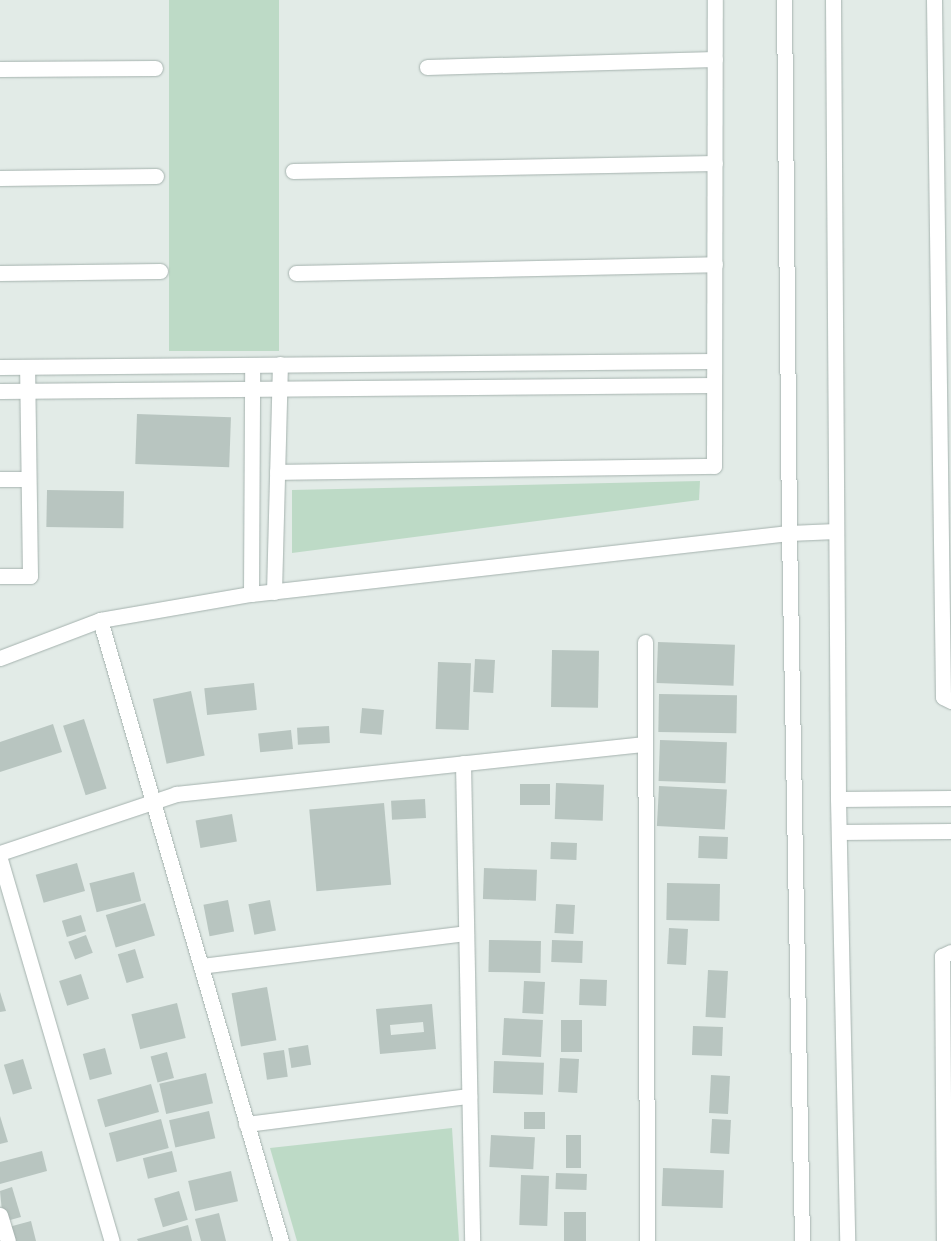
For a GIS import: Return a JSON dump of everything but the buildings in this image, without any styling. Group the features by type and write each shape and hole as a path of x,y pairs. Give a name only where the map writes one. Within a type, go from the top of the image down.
{"street":[{"path":"277,472 714,466 715,0"},
{"path":"784,0 789,533 802,1241"},
{"path":"833,0 838,799 846,1241"},
{"path":"934,0 945,412 947,637 944,697 951,701"},
{"path":"427,67 715,59"},
{"path":"0,69 155,68"},
{"path":"292,171 715,163"},
{"path":"0,178 156,176"},
{"path":"296,273 714,264"},
{"path":"0,273 160,271"},
{"path":"0,367 714,361"},
{"path":"274,592 280,364"},
{"path":"251,594 252,365"},
{"path":"0,576 30,576 27,367"},
{"path":"0,391 714,385"},
{"path":"0,479 28,479"},
{"path":"0,658 100,620 251,594 789,533 836,531"},
{"path":"100,620 281,1241"},
{"path":"645,642 647,1241"},
{"path":"0,852 176,794 644,744"},
{"path":"463,763 472,1241"},
{"path":"838,799 951,798"},
{"path":"839,832 951,831"},
{"path":"0,859 112,1241"},
{"path":"201,966 466,933"},
{"path":"944,1241 942,956 951,952"},
{"path":"246,1124 469,1096"},
{"path":"0,1215 8,1241"}],"green space":[{"path":"169,0 279,0 279,351 169,351"},
{"path":"700,481 699,500 292,553 292,490"},
{"path":"452,1128 459,1241 297,1241 270,1148"}]}
